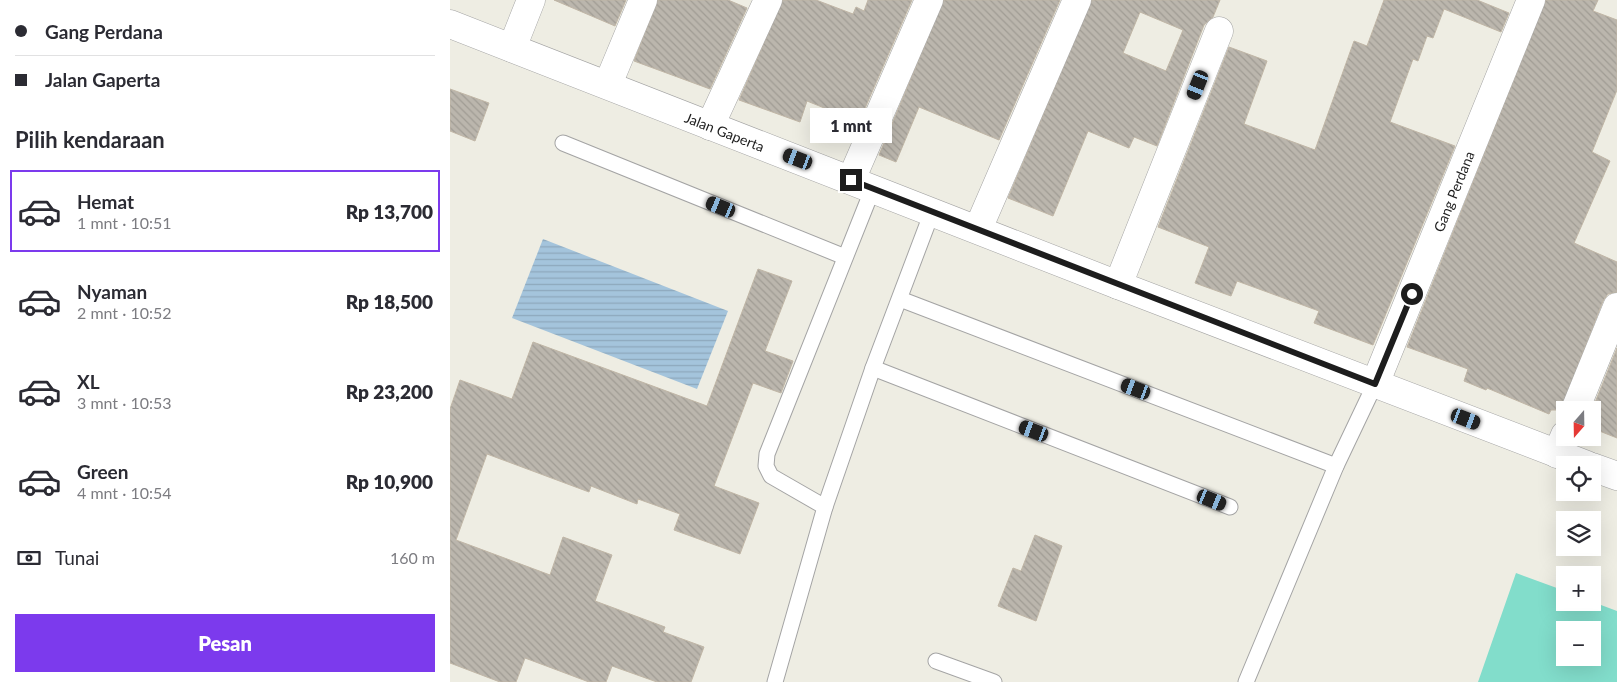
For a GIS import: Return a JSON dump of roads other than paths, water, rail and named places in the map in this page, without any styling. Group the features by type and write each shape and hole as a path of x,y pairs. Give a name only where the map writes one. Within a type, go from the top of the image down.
{"street":[{"path":"512,48 531,0"},
{"path":"608,84 643,0"},
{"path":"710,126 768,0"},
{"path":"862,184 929,0"},
{"path":"978,230 1077,0"},
{"name":"Gang Perdana","path":"1375,384 1531,0"},
{"name":"Jalan Gaperta","path":"450,24 1375,384 1556,443"},
{"path":"1118,285 1219,31"},
{"path":"1579,401 1617,307"},
{"name":"Jalan Gaperta","path":"1563,446 1605,469"}],"lane":[{"path":"563,143 844,257"},
{"path":"825,507 771,476 766,466 767,454 844,257 862,184"},
{"path":"775,682 825,507 873,368 932,212"},
{"path":"900,298 1336,466"},
{"path":"873,368 1230,508"},
{"path":"1246,682 1336,466 1375,384"},
{"path":"936,661 994,682"}]}
